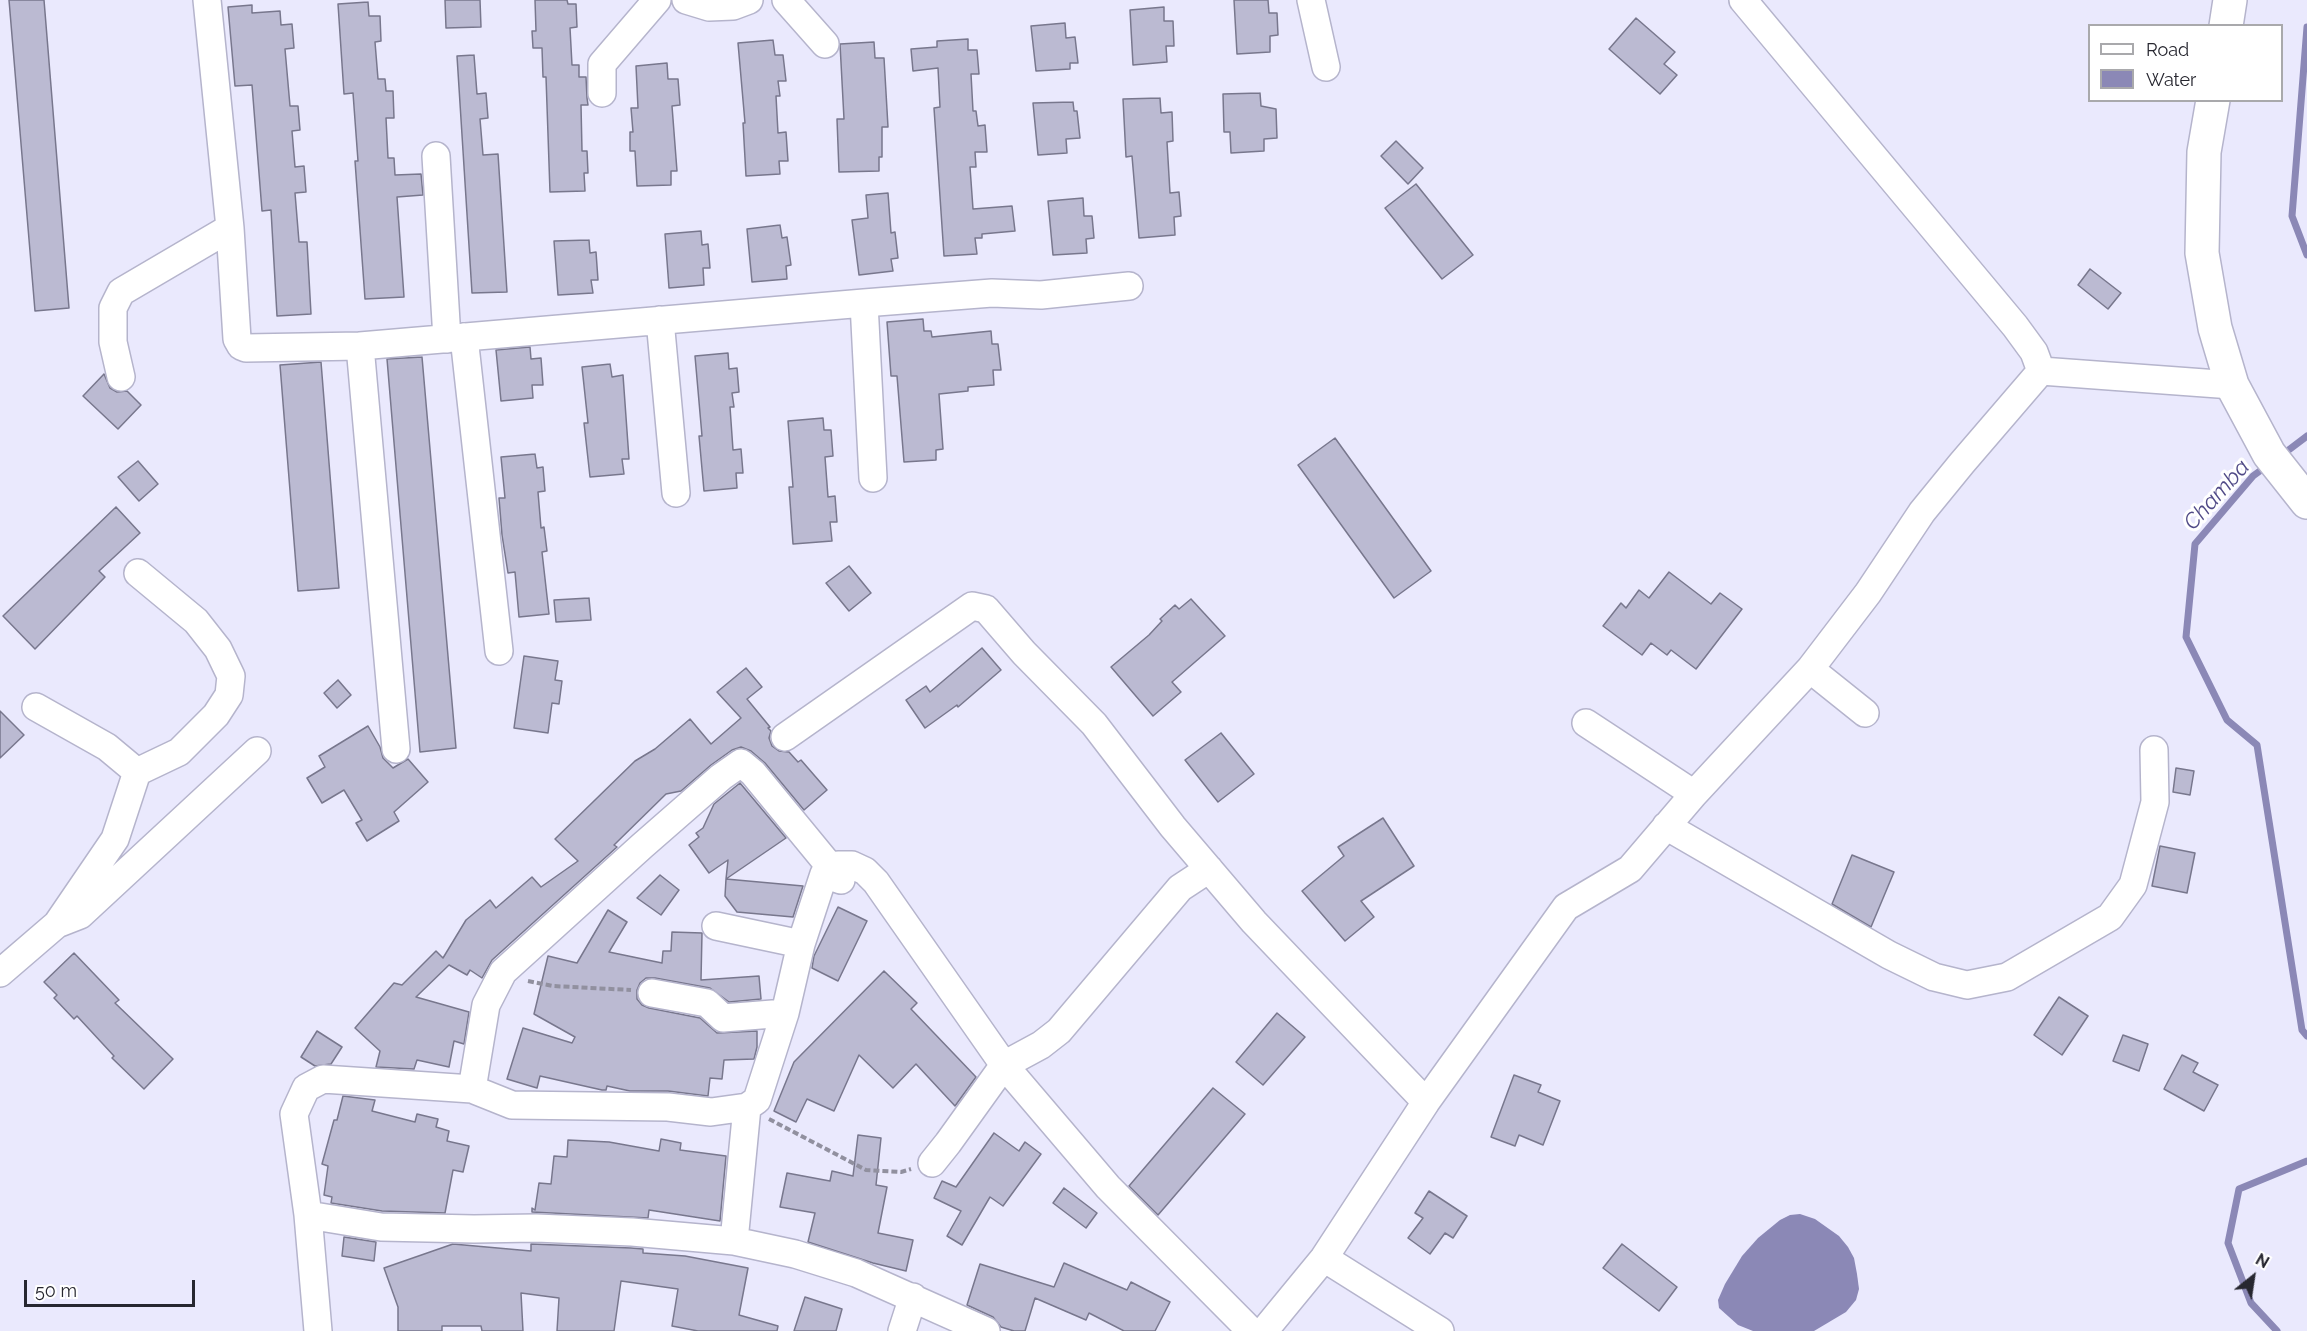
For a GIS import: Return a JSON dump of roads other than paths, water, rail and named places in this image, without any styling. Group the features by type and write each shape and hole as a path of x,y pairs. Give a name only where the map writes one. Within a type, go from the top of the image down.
{"main road":[{"path":"2226,24 2230,0"},
{"path":"2213,102 2205,152 2202,253 2215,328 2232,385 2288,478"}],"street":[{"path":"207,0 230,228 237,339 241,346 259,348 360,346 992,293 1041,295 1129,286"},
{"path":"602,93 602,64 657,0"},
{"path":"686,0 709,7 732,6 749,0"},
{"path":"786,0 825,44"},
{"path":"1311,0 1326,67"},
{"path":"1743,0 2016,326 2034,352 2041,371"},
{"path":"436,156 455,338 499,651"},
{"path":"121,377 113,342 113,308 121,292 230,228"},
{"path":"864,303 873,478"},
{"path":"660,320 676,493"},
{"path":"360,346 396,749"},
{"path":"2041,371 2232,385"},
{"path":"1264,1331 1324,1258 1425,1102 1566,907 1630,869 1694,794 1810,669 1868,593 1922,512 2041,371"},
{"path":"0,973 57,924 115,839 137,772 179,752 216,715 229,695 231,676 218,649 196,621 138,573"},
{"path":"785,737 814,719 972,606 986,609 1024,653 1094,724 1173,827 1254,922 1425,1102"},
{"path":"1810,669 1864,712"},
{"path":"36,707 107,747 137,772"},
{"path":"1586,723 1694,794"},
{"path":"57,924 80,915 257,750"},
{"path":"1666,826 1889,955 1934,977 1967,985 2007,977 2110,916 2133,885 2155,802 2154,750"},
{"path":"472,1089 486,1005 503,972 651,838 721,777 741,763 753,773 841,880"},
{"path":"841,880 837,865 852,865 865,871 876,882 1004,1065 1108,1187 1251,1331"},
{"path":"932,1163 1004,1065 1041,1045 1059,1031 1180,888 1209,869"},
{"path":"318,1331 308,1215 294,1114 306,1088 323,1079 472,1089 512,1105 668,1107 711,1112 747,1107 757,1100 785,1012 801,944 824,874 841,880"},
{"path":"716,926 801,944"},
{"path":"652,993 707,1003 723,1018 785,1012"},
{"path":"734,1241 747,1107"},
{"path":"308,1215 381,1227 537,1228 632,1232 734,1241 795,1254 856,1273 986,1331"},
{"path":"1324,1258 1440,1331"},
{"path":"902,1331 914,1297"}],"water":[{"path":"1800,1214 1815,1219 1839,1236 1848,1247 1854,1258 1857,1274 1859,1289 1856,1300 1846,1312 1814,1331 1753,1331 1738,1325 1719,1308 1718,1300 1725,1284 1742,1256 1758,1238 1780,1220 1790,1215"}],"waterway":[{"name":"Chamba","path":"2307,27 2292,216 2307,255"},
{"name":"Chamba","path":"2282,455 2307,436"},
{"name":"Chamba","path":"2268,465 2253,476 2195,544 2186,637 2227,720 2257,745 2302,1030 2307,1036"},
{"name":"Chamba","path":"2277,1331 2251,1303 2228,1243 2239,1189 2307,1161"}]}
